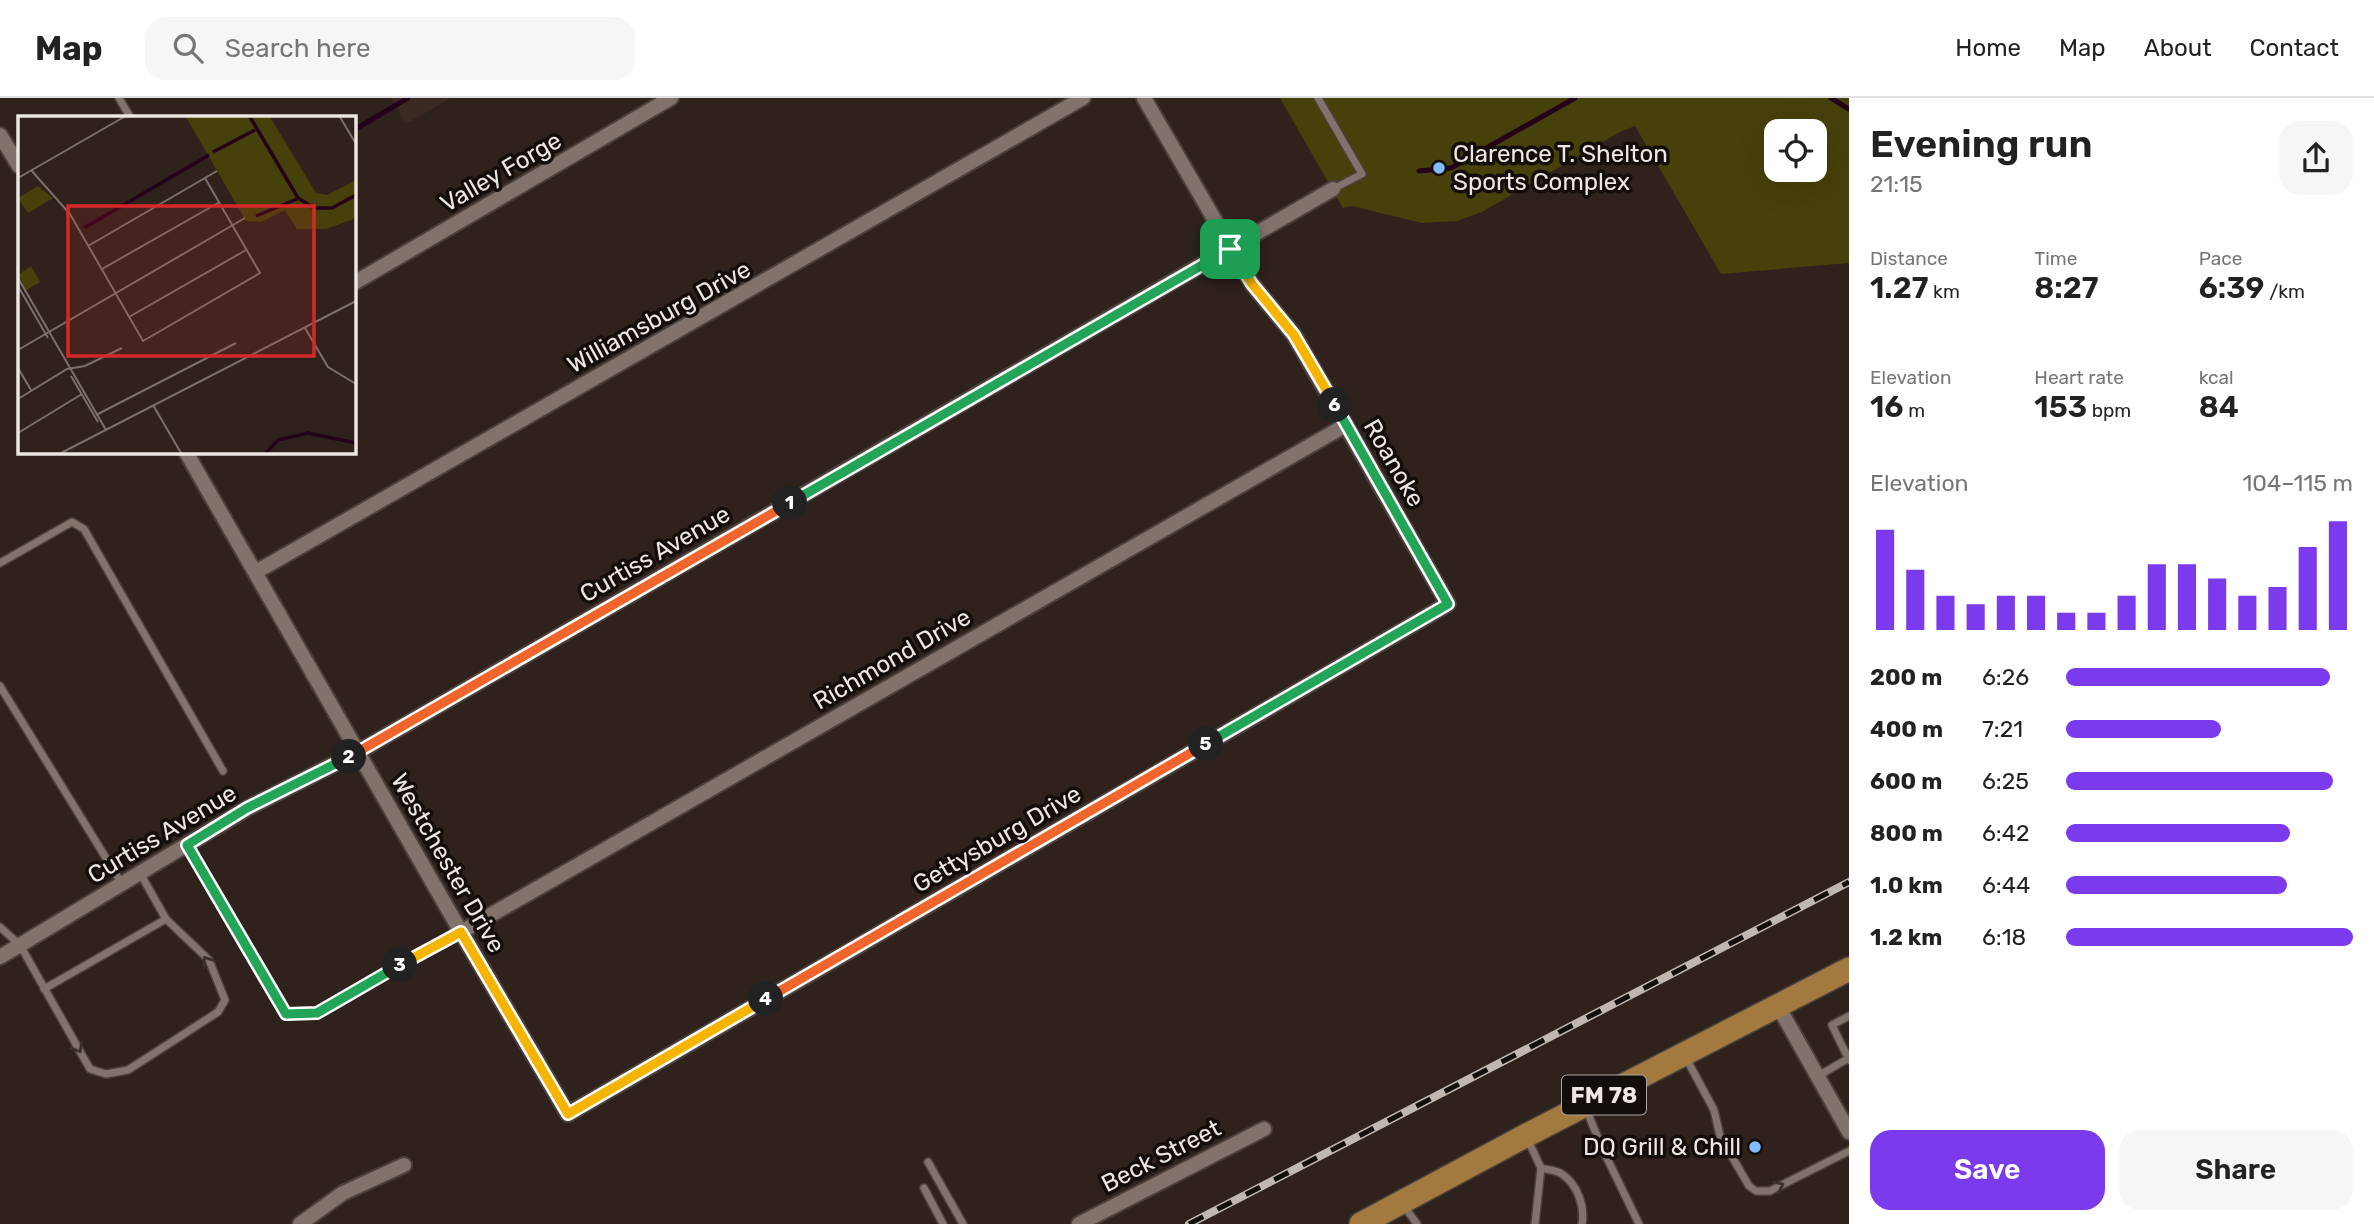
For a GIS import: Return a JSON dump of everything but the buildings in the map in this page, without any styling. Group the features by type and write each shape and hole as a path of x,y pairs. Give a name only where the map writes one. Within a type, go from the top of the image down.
{"main road":[{"name":"FM 78","path":"1375,1221 1402,1203 1527,1135 1848,971"}],"street":[{"name":"Valley Forge","path":"355,282 671,98"},
{"name":"Williamsburg Drive","path":"256,572 769,281 1083,98"},
{"name":"Roanoke","path":"1144,98 1252,284 1294,335 1448,604"},
{"path":"0,135 18,164"},
{"name":"Curtiss Avenue","path":"0,957 247,808 358,752 1333,190"},
{"name":"Richmond Drive","path":"461,932 1346,425"},
{"name":"Westchester Drive","path":"187,453 568,1114"},
{"name":"Gettysburg Drive","path":"568,1114 1448,604"},
{"path":"1778,1006 1847,1123"},
{"name":"Beck Street","path":"1079,1224 1264,1129"},
{"path":"300,1224 343,1193 404,1165"}],"lane":[{"path":"118,98 129,116"},
{"path":"1318,98 1362,174 1333,190"},
{"path":"0,563 72,522 84,529 223,771"},
{"path":"0,686 122,884"},
{"path":"187,845 286,1014 317,1013 364,984 461,932"},
{"path":"0,927 20,945 90,1069 106,1073 128,1070 218,1012 225,1000 209,960 166,919 140,873"},
{"path":"44,989 166,919"},
{"path":"1818,1076 1849,1059 1832,1025 1849,1016"},
{"path":"1684,1054 1714,1110 1720,1136 1749,1186 1756,1191 1770,1191 1849,1151"},
{"path":"1585,1105 1603,1150 1639,1224"},
{"path":"1527,1135 1541,1168 1535,1224"},
{"path":"928,1162 963,1224"},
{"path":"1541,1168 1560,1172 1570,1181 1585,1210 1582,1224"},
{"path":"924,1188 943,1224"},
{"path":"1402,1203 1417,1224"}],"shaded area":[{"path":"391,98 451,98 406,124"},
{"path":"1280,98 1849,98 1849,263 1721,274 1635,126 1620,132 1482,212 1457,221 1422,223 1352,206 1343,208"}],"waterway":[{"path":"355,129 408,98"},
{"path":"1419,171 1451,168 1575,98"},
{"path":"1831,98 1849,109"}],"railway":[{"path":"1189,1224 1849,882"}],"place":[{"name":"Clarence T. Shelton Sports Complex","path":"1439,168"},
{"name":"DQ Grill & Chill","path":"1755,1147"}],"route":[{"path":"1230,249 1252,284 1294,335 1448,604 568,1114 461,932 364,984 317,1013 286,1014 187,845 247,808 358,752 1230,249"}]}
